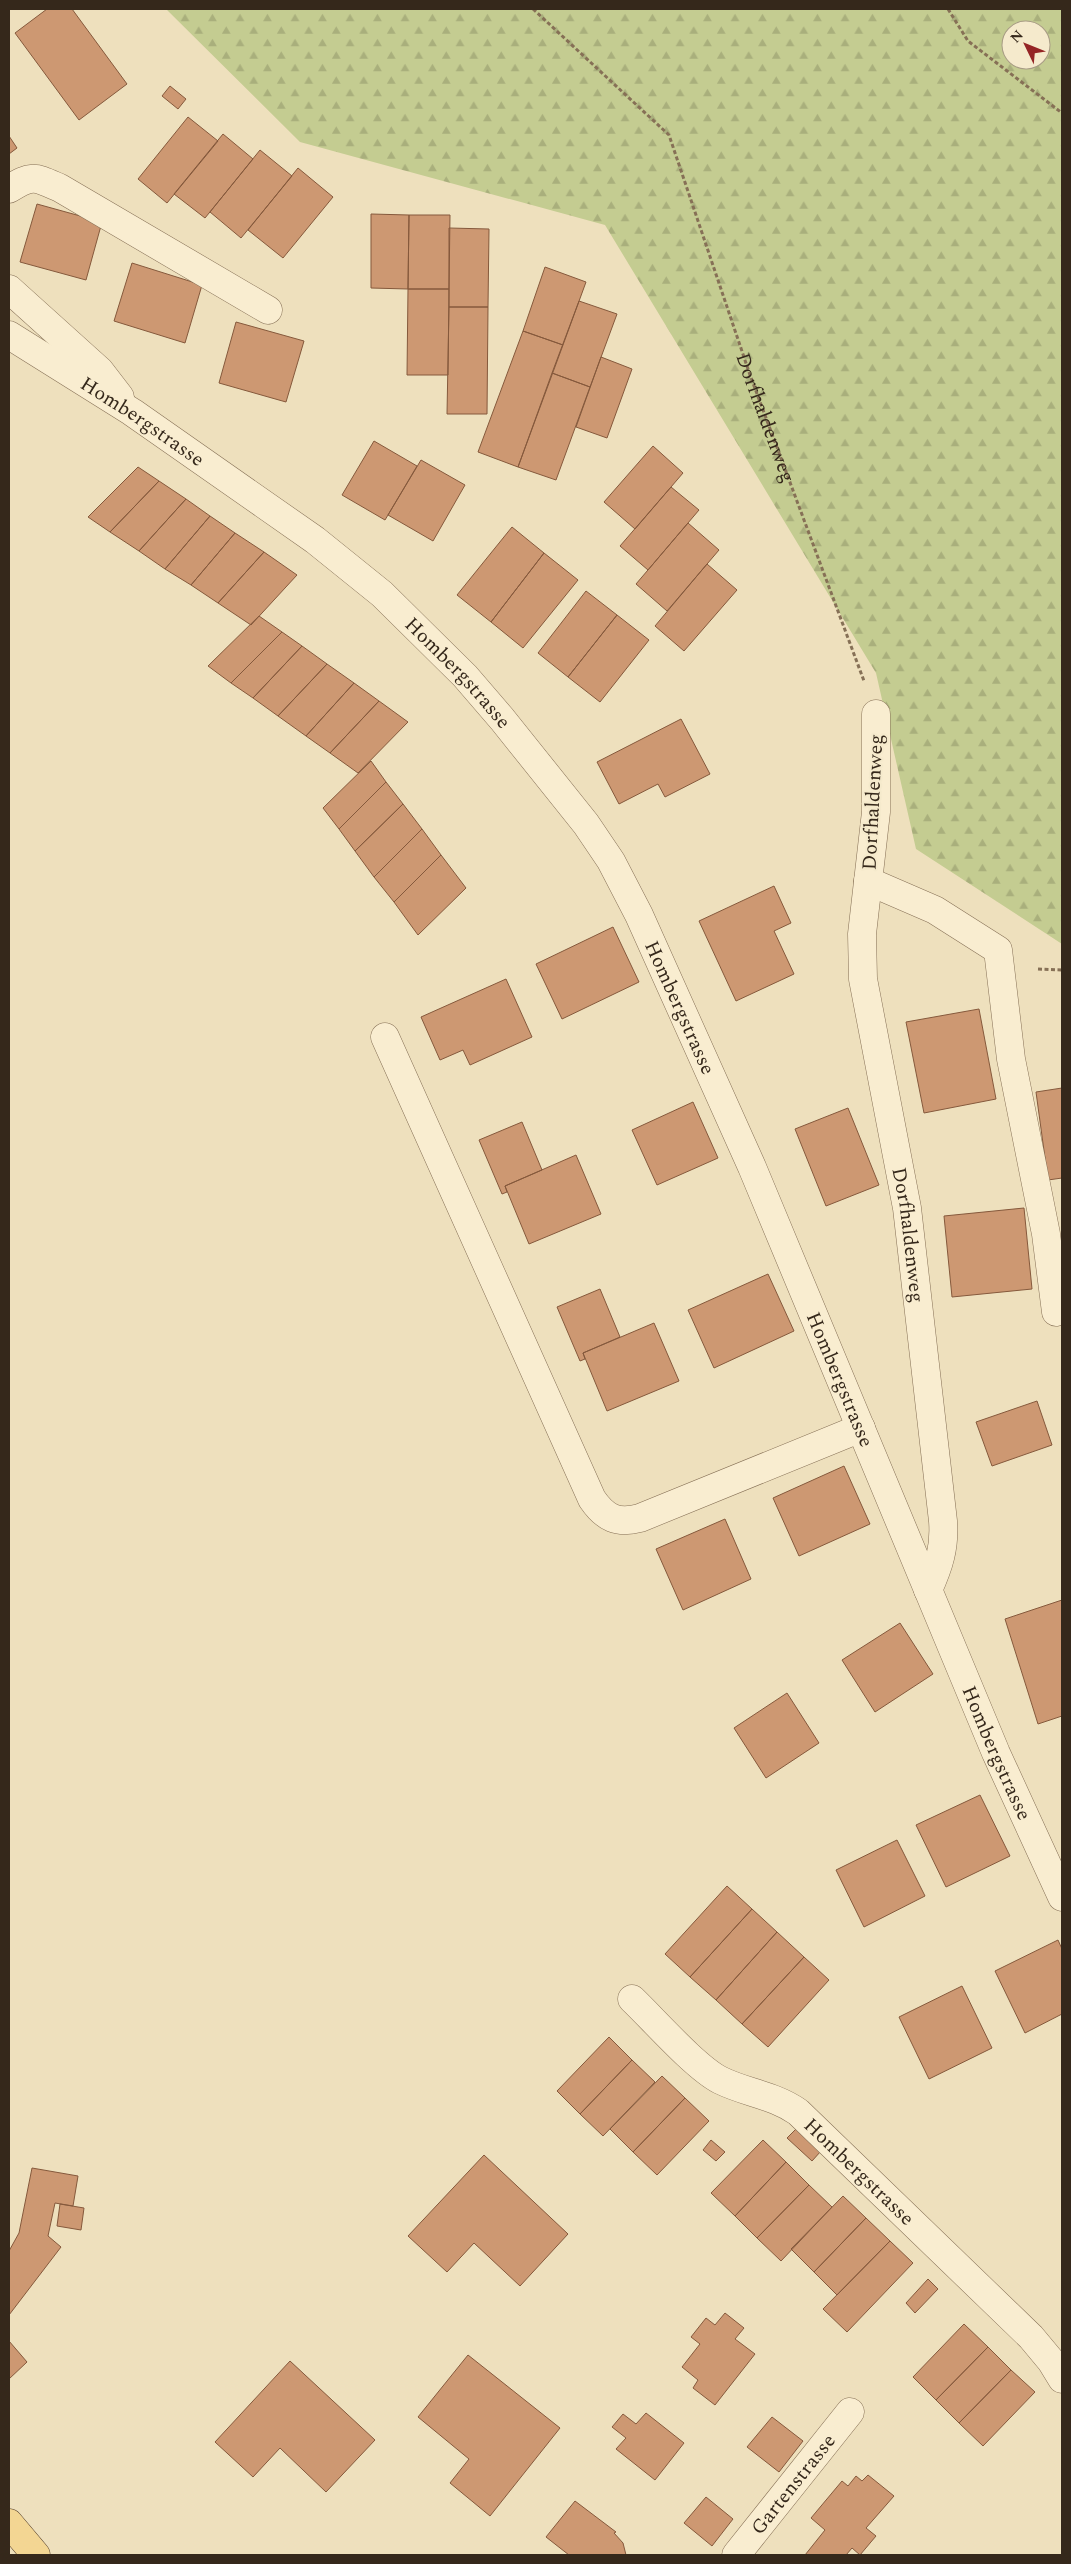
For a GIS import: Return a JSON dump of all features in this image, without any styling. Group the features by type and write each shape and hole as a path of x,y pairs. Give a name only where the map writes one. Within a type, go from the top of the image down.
{"main road":[{"path":"9,2523 36,2555"}],"street":[{"path":"9,189 25,179 38,179 60,188 268,310"},
{"path":"9,289 100,371 132,412"},
{"name":"Hombergstrasse","path":"9,335 132,412 315,540 382,594 471,683 586,824 611,861 640,915 752,1167 996,1753 1062,1897"},
{"name":"Dorfhaldenweg","path":"876,714 876,812 862,934 863,978 907,1208 943,1521 944,1539 940,1564 928,1590"},
{"name":"Dorfhaldenweg","path":"868,881 935,910 998,950 1011,1060 1046,1234 1056,1312"},
{"path":"385,1037 592,1499 601,1512 615,1519 629,1521 640,1518 861,1428"},
{"name":"Hombergstrasse","path":"632,1999 706,2070 732,2084 785,2102 798,2112 1031,2337 1051,2361 1062,2379"},
{"name":"Gartenstrasse","path":"736,2555 850,2412"}],"path":[{"name":"Dorfhaldenweg","path":"533,9 669,135 750,375 876,714"},
{"path":"948,9 968,41 1062,113"}],"green space":[{"path":"166,9 1062,9 1062,944 916,849 876,673 605,225 300,142"}],"building":[{"path":"47,9 72,9 127,84 79,120 15,33"},
{"path":"170,86 186,99 178,109 162,96"},
{"path":"188,117 218,141 167,203 138,179"},
{"path":"223,134 253,159 205,218 174,194"},
{"path":"9,136 17,148 9,154"},
{"path":"260,150 292,176 241,238 210,212"},
{"path":"298,168 333,197 283,258 248,230"},
{"path":"37,204 102,222 86,280 20,262"},
{"path":"371,214 409,215 408,289 371,288"},
{"path":"409,215 450,215 449,289 408,289"},
{"path":"449,228 489,229 488,307 449,307"},
{"path":"132,263 202,285 185,343 114,321"},
{"path":"545,267 586,282 563,345 523,331"},
{"path":"408,289 449,289 448,375 407,375"},
{"path":"579,301 617,314 590,387 552,373"},
{"path":"449,307 488,307 487,414 447,414"},
{"path":"236,322 304,341 286,402 219,383"},
{"path":"523,331 563,345 518,467 478,452"},
{"path":"601,357 632,369 607,438 576,427"},
{"path":"552,373 590,387 556,480 518,467"},
{"path":"374,441 417,466 385,520 342,495"},
{"path":"653,446 683,473 635,529 604,502"},
{"path":"421,460 465,485 433,541 388,515"},
{"path":"138,467 159,481 110,532 88,517"},
{"path":"159,481 186,499 139,551 110,532"},
{"path":"671,487 699,510 648,570 620,546"},
{"path":"186,499 210,516 165,569 139,551"},
{"path":"210,516 235,533 191,585 165,569"},
{"path":"688,523 719,550 667,611 636,584"},
{"path":"512,527 544,553 491,622 457,595"},
{"path":"235,533 264,552 218,603 191,585"},
{"path":"264,552 297,575 251,625 218,603"},
{"path":"544,553 578,580 523,648 491,622"},
{"path":"707,564 737,590 684,651 655,626"},
{"path":"586,591 617,615 568,677 538,653"},
{"path":"617,615 649,640 600,702 568,677"},
{"path":"259,616 282,632 231,683 208,666"},
{"path":"282,632 302,646 253,698 231,683"},
{"path":"302,646 327,664 278,716 253,698"},
{"path":"327,664 354,683 306,736 278,716"},
{"path":"354,683 379,701 330,753 306,736"},
{"path":"379,701 408,722 358,773 330,753"},
{"path":"681,719 710,774 665,797 658,784 619,804 597,762"},
{"path":"371,761 386,782 339,829 323,808"},
{"path":"386,782 403,804 355,851 339,829"},
{"path":"403,804 422,829 374,877 355,851"},
{"path":"422,829 441,855 394,902 374,877"},
{"path":"441,855 466,888 418,935 394,902"},
{"path":"774,886 791,923 774,931 794,974 736,1001 699,921"},
{"path":"613,927 639,982 562,1019 536,964"},
{"path":"506,979 532,1037 470,1065 463,1050 440,1060 421,1017"},
{"path":"979,1009 996,1099 924,1113 906,1022"},
{"path":"1062,1088 1062,1178 1048,1180 1036,1092"},
{"path":"693,1102 718,1158 657,1185 632,1130"},
{"path":"848,1108 879,1185 826,1206 795,1129"},
{"path":"522,1122 542,1170 505,1186 507,1192 502,1194 479,1140"},
{"path":"576,1155 601,1214 529,1244 505,1186"},
{"path":"1024,1208 1032,1289 952,1297 944,1216"},
{"path":"768,1274 794,1331 714,1368 688,1310"},
{"path":"600,1289 620,1337 583,1353 585,1359 580,1361 557,1307"},
{"path":"654,1323 679,1381 607,1411 583,1353"},
{"path":"1037,1401 1052,1445 992,1466 976,1422"},
{"path":"844,1466 870,1524 799,1556 773,1498"},
{"path":"725,1519 751,1579 683,1610 656,1549"},
{"path":"1062,1600 1062,1716 1038,1724 1005,1619"},
{"path":"900,1623 933,1674 875,1712 842,1660"},
{"path":"787,1693 819,1743 766,1778 734,1728"},
{"path":"980,1795 1010,1856 946,1887 916,1825"},
{"path":"897,1840 925,1896 864,1927 836,1870"},
{"path":"727,1886 752,1909 690,1977 665,1954"},
{"path":"752,1909 777,1932 716,2000 690,1977"},
{"path":"777,1932 804,1957 742,2024 716,2000"},
{"path":"1058,1940 1062,1949 1062,2014 1025,2033 995,1971"},
{"path":"804,1957 829,1980 768,2047 742,2024"},
{"path":"962,1986 992,2048 929,2079 899,2017"},
{"path":"609,2037 632,2060 580,2114 557,2091"},
{"path":"632,2060 655,2082 603,2136 580,2114"},
{"path":"662,2076 685,2098 633,2152 610,2129"},
{"path":"685,2098 709,2121 657,2175 633,2152"},
{"path":"797,2128 821,2151 812,2161 787,2138"},
{"path":"711,2140 725,2152 716,2161 703,2150"},
{"path":"763,2140 786,2162 735,2216 711,2193"},
{"path":"484,2155 568,2234 520,2286 474,2243 447,2272 408,2236"},
{"path":"786,2162 809,2185 757,2238 735,2216"},
{"path":"32,2168 78,2176 73,2206 55,2203 48,2236 61,2247 9,2315 9,2251 19,2233"},
{"path":"809,2185 832,2207 781,2261 757,2238"},
{"path":"843,2196 866,2218 814,2272 791,2249"},
{"path":"60,2204 84,2208 81,2230 57,2226"},
{"path":"866,2218 890,2241 837,2295 814,2272"},
{"path":"890,2241 913,2263 847,2332 823,2309"},
{"path":"928,2279 938,2289 915,2313 906,2303"},
{"path":"725,2313 744,2328 735,2339 755,2354 715,2405 693,2388 698,2380 682,2367 700,2344 691,2337 706,2318 715,2325"},
{"path":"964,2324 988,2347 936,2400 913,2377"},
{"path":"9,2341 27,2362 9,2379"},
{"path":"988,2347 1011,2370 959,2423 936,2400"},
{"path":"468,2355 560,2428 490,2516 450,2483 469,2459 418,2417"},
{"path":"290,2361 375,2440 326,2492 280,2448 253,2477 215,2442"},
{"path":"1011,2370 1035,2392 983,2446 959,2423"},
{"path":"646,2413 684,2443 655,2480 616,2449 626,2438 612,2427 623,2414 636,2424"},
{"path":"772,2417 803,2441 779,2472 747,2447"},
{"path":"868,2475 894,2496 866,2528 876,2536 860,2555 852,2548 846,2555 805,2555 825,2530 811,2518 842,2481 848,2486 856,2476 862,2481"},
{"path":"706,2497 733,2519 712,2546 684,2523"},
{"path":"575,2501 616,2532 614,2533 623,2543 626,2555 569,2555 546,2537"}]}
